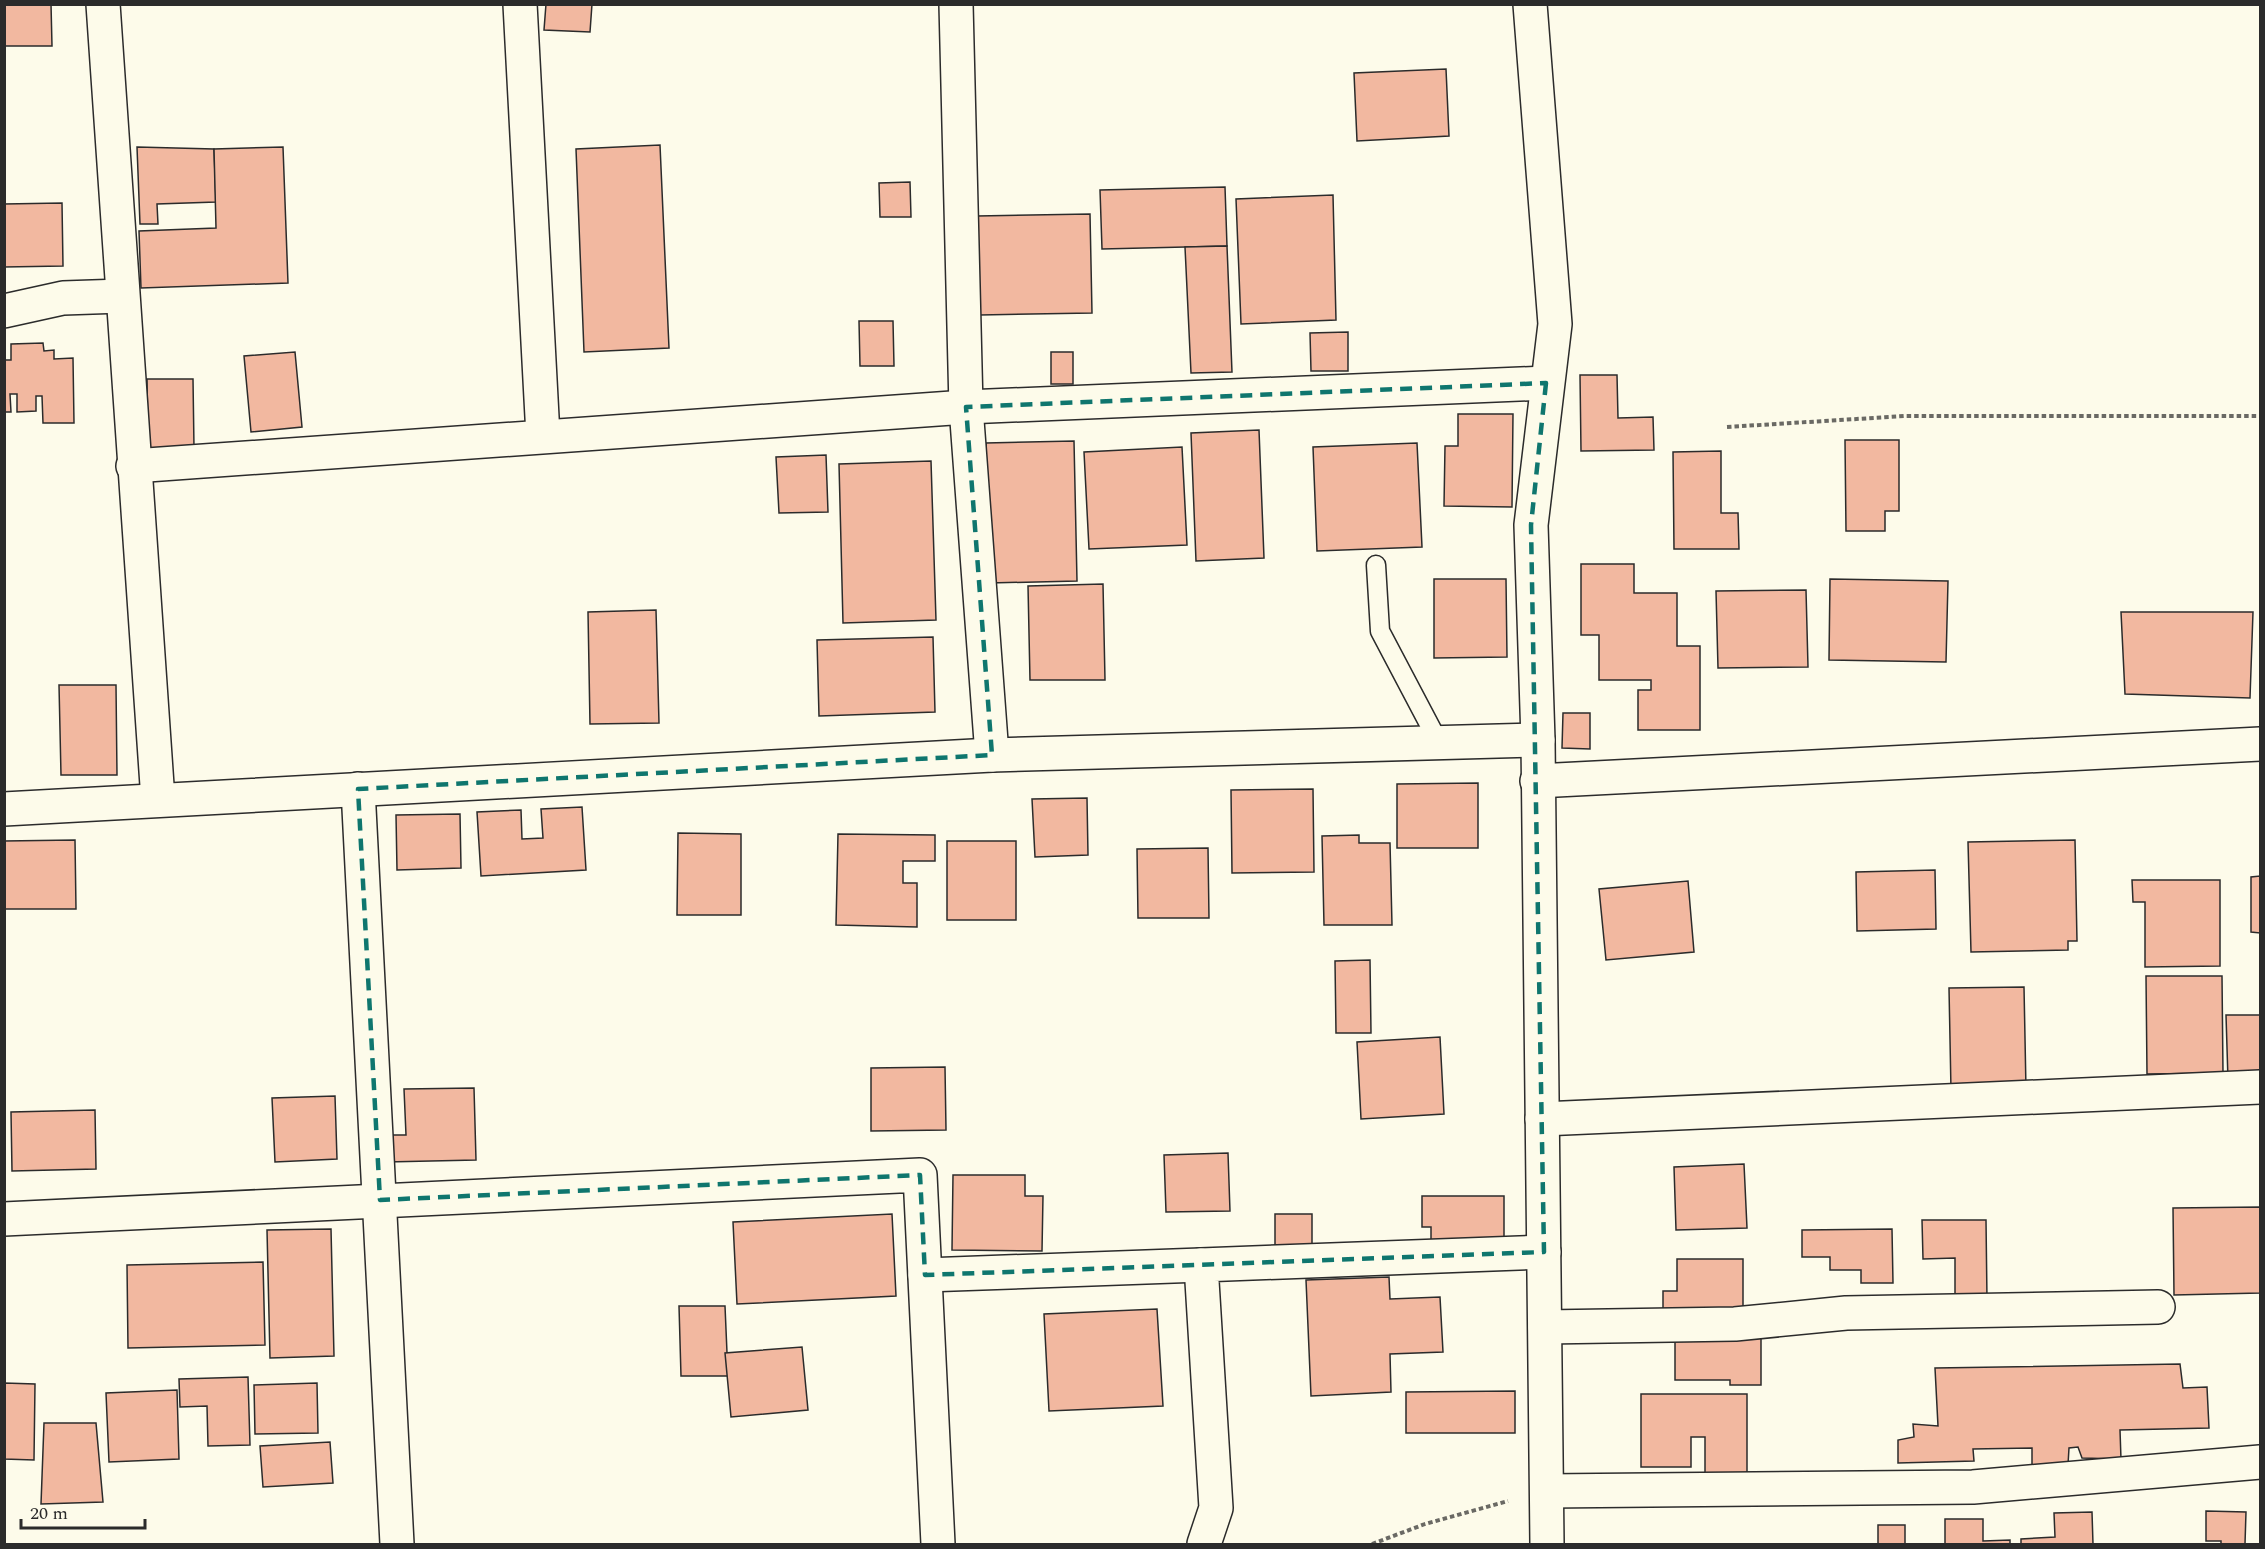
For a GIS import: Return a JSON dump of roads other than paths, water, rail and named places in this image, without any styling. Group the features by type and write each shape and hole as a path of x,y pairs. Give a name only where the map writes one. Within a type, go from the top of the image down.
{"street":[{"path":"103,4 133,466 158,800"},
{"path":"520,4 543,436"},
{"path":"956,4 966,407 992,755"},
{"path":"1530,4 1555,324 1546,383 1531,525 1538,740 1547,1545"},
{"path":"4,311 63,298 122,296"},
{"path":"133,466 966,407 1546,383"},
{"path":"4,809 992,755 1538,740"},
{"path":"1537,781 2260,744"},
{"path":"358,789 397,1545"},
{"path":"1542,1119 2260,1087"},
{"path":"4,1219 920,1175 938,1545"},
{"path":"925,1275 1544,1252"},
{"path":"1201,1265 1216,1508 1204,1545"},
{"path":"1545,1327 1735,1324 1846,1313 2158,1307"},
{"path":"1548,1491 1973,1487 2260,1462"}],"lane":[{"path":"1376,565 1380,631 1439,743"}]}
